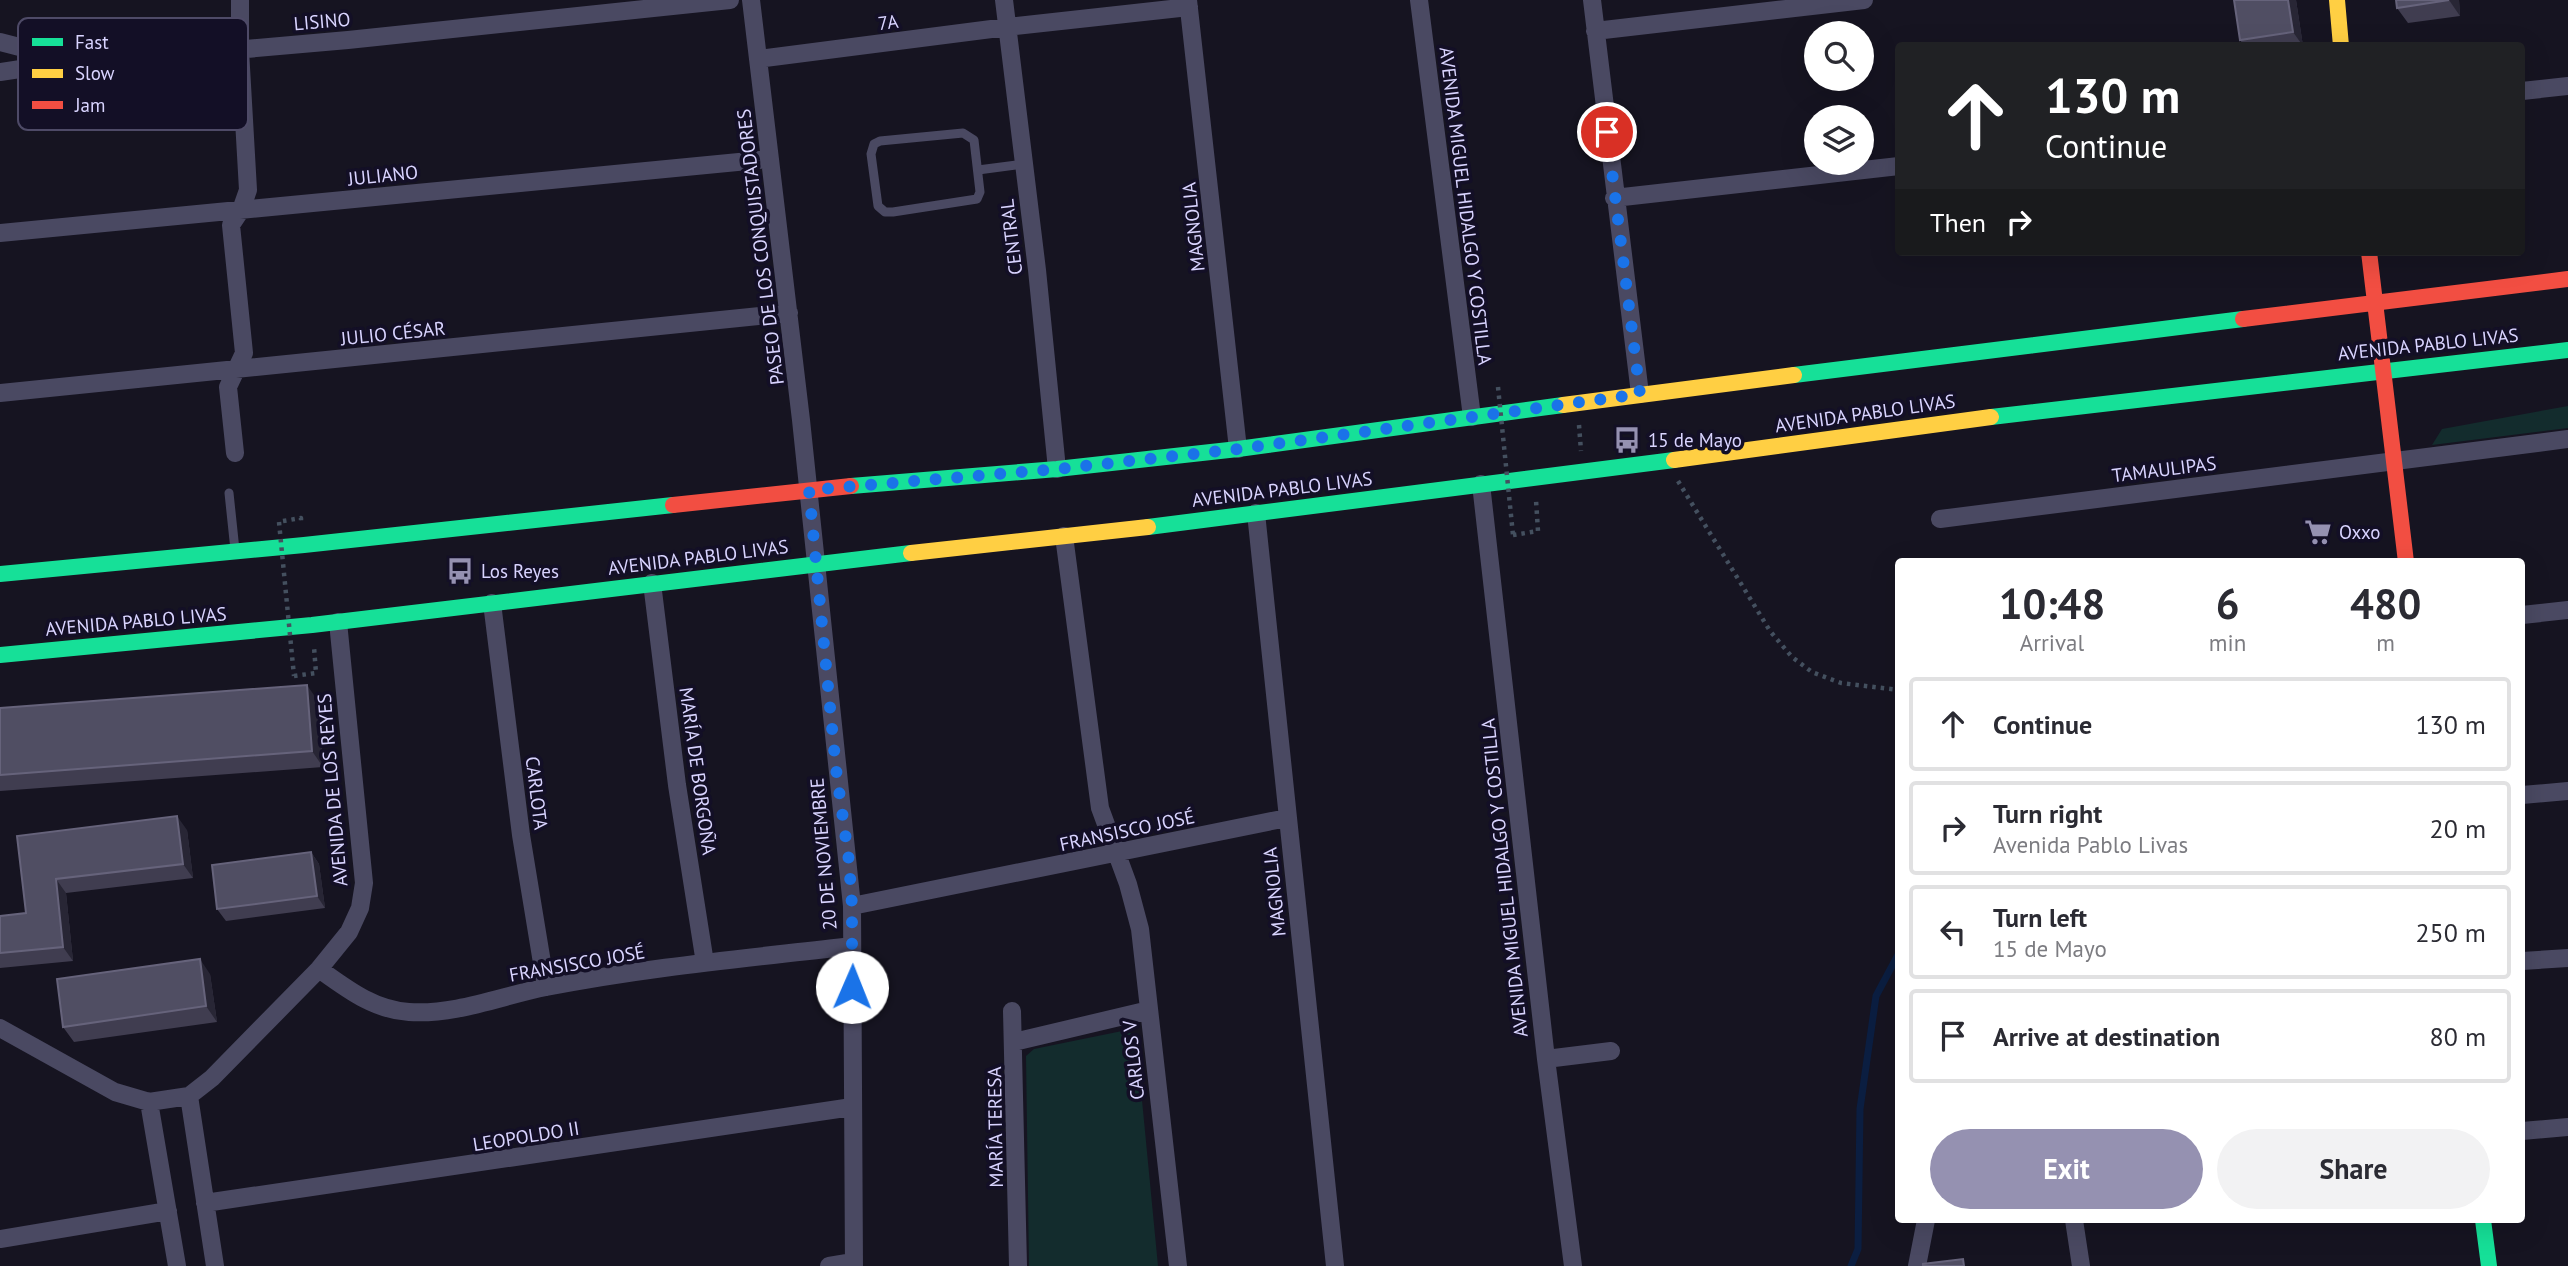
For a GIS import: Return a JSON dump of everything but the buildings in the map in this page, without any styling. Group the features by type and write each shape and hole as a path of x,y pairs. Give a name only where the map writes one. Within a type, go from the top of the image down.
{"main road":[{"path":"2337,0 2341,42"},
{"path":"2370,256 2405,558"},
{"path":"0,574 235,552 809,490 1057,469 1238,449 1640,394 2568,279"},
{"name":"AVENIDA PABLO LIVAS","path":"0,655 338,622 1064,536 1666,461 2035,411 2568,350"},
{"path":"2483,1223 2488,1266"}],"street":[{"path":"240,0 240,18"},
{"name":"LISINO","path":"248,49 730,0"},
{"name":"PASEO DE LOS CONQUISTADORES","path":"751,0 817,565"},
{"name":"CENTRAL","path":"1004,0 1057,469"},
{"name":"AVENIDA MIGUEL HIDALGO Y COSTILLA","path":"1419,0 1472,416"},
{"path":"1592,0 1640,394"},
{"path":"1595,31 1864,0"},
{"name":"7A","path":"758,59 1189,4"},
{"name":"MAGNOLIA","path":"1189,4 1238,449"},
{"path":"0,42 18,47"},
{"name":"LISINO","path":"0,72 18,69"},
{"path":"2525,91 2568,86"},
{"path":"235,453 228,387 244,352 231,225 241,210 248,190 245,130"},
{"name":"JULIANO","path":"0,233 770,159"},
{"path":"1615,198 1895,166"},
{"name":"JULIO CÉSAR","path":"0,393 789,313"},
{"name":"TAMAULIPAS","path":"1940,519 2568,439"},
{"name":"AVENIDA MIGUEL HIDALGO Y COSTILLA","path":"1481,484 1546,1059 1573,1266"},
{"name":"MAGNOLIA","path":"1256,513 1335,1266"},
{"path":"1064,536 1100,808 1115,854"},
{"name":"20 DE NOVIEMBRE","path":"817,565 852,906 853,1264"},
{"name":"MARÍA DE BORGOÑA","path":"652,583 677,785 705,963"},
{"name":"CARLOTA","path":"492,603 521,835 546,987"},
{"path":"2525,615 2568,610"},
{"name":"AVENIDA DE LOS REYES","path":"189,1096 212,1078 320,969 349,932 360,908 364,883 338,622"},
{"path":"2525,795 2568,791"},
{"name":"FRANSISCO JOSÉ","path":"852,906 1287,818"},
{"name":"CARLOS V","path":"1115,854 1128,884 1140,929 1178,1266"},
{"name":"FRANSISCO JOSÉ","path":"320,969 356,995 383,1008 409,1012 440,1011 546,987 705,963 852,946"},
{"path":"2525,961 2568,958"},
{"name":"MARÍA TERESA","path":"1018,1266 1014,1042 1149,1010"},
{"path":"1012,1012 1014,1042"},
{"path":"0,1028 115,1092 149,1102 189,1096 215,1266"},
{"path":"1546,1059 1611,1051"},
{"path":"149,1102 177,1266"},
{"name":"LEOPOLDO II","path":"205,1203 852,1107"},
{"path":"2525,1131 2568,1127"},
{"path":"0,1238 169,1211"},
{"path":"1917,1266 1925,1223"},
{"path":"2074,1223 2081,1266"},
{"path":"829,1266 853,1264"}],"lane":[{"path":"963,133 974,140 978,170 980,192 976,200 885,212 878,206 871,154 874,144 880,141 963,133"},
{"path":"978,170 1024,164"},
{"path":"229,493 235,552"}],"path":[{"path":"1498,387 1513,535 1538,531"},
{"path":"1666,461 1770,631 1793,657 1812,672 1841,682 1895,689"},
{"path":"300,518 279,522 294,676 316,673"}],"green space":[{"path":"2568,406 2568,428 2432,445 2442,429"},
{"path":"1127,1030 1136,1038 1158,1266 1029,1266 1026,1056 1034,1049"}],"waterway":[{"path":"1851,1266 1858,1249 1860,1109 1876,996 1895,960"}],"traffic: fast":[{"path":"1794,375 2243,319"},
{"path":"1991,417 2568,350"},
{"path":"851,486 1057,469 1238,449 1563,405"},
{"path":"1148,527 1674,460"},
{"path":"0,574 304,545 673,505"},
{"path":"0,655 312,625 911,553"},
{"path":"2483,1223 2489,1266"}],"traffic: slow":[{"path":"2337,0 2341,42"},
{"path":"1563,405 1794,375"},
{"path":"1674,460 1991,417"},
{"path":"911,553 1148,527"}],"traffic: jam":[{"path":"2369,256 2406,558"},
{"path":"2243,319 2568,279"},
{"path":"673,505 851,486"}],"place":[{"name":"15 de Mayo","path":"1627,440"},
{"name":"Oxxo","path":"2318,532"},
{"name":"Los Reyes","path":"460,571"}],"route":[{"path":"852,987 849,861 836,769 809,490 1057,469 1238,449 1640,394 1607,132"}]}
